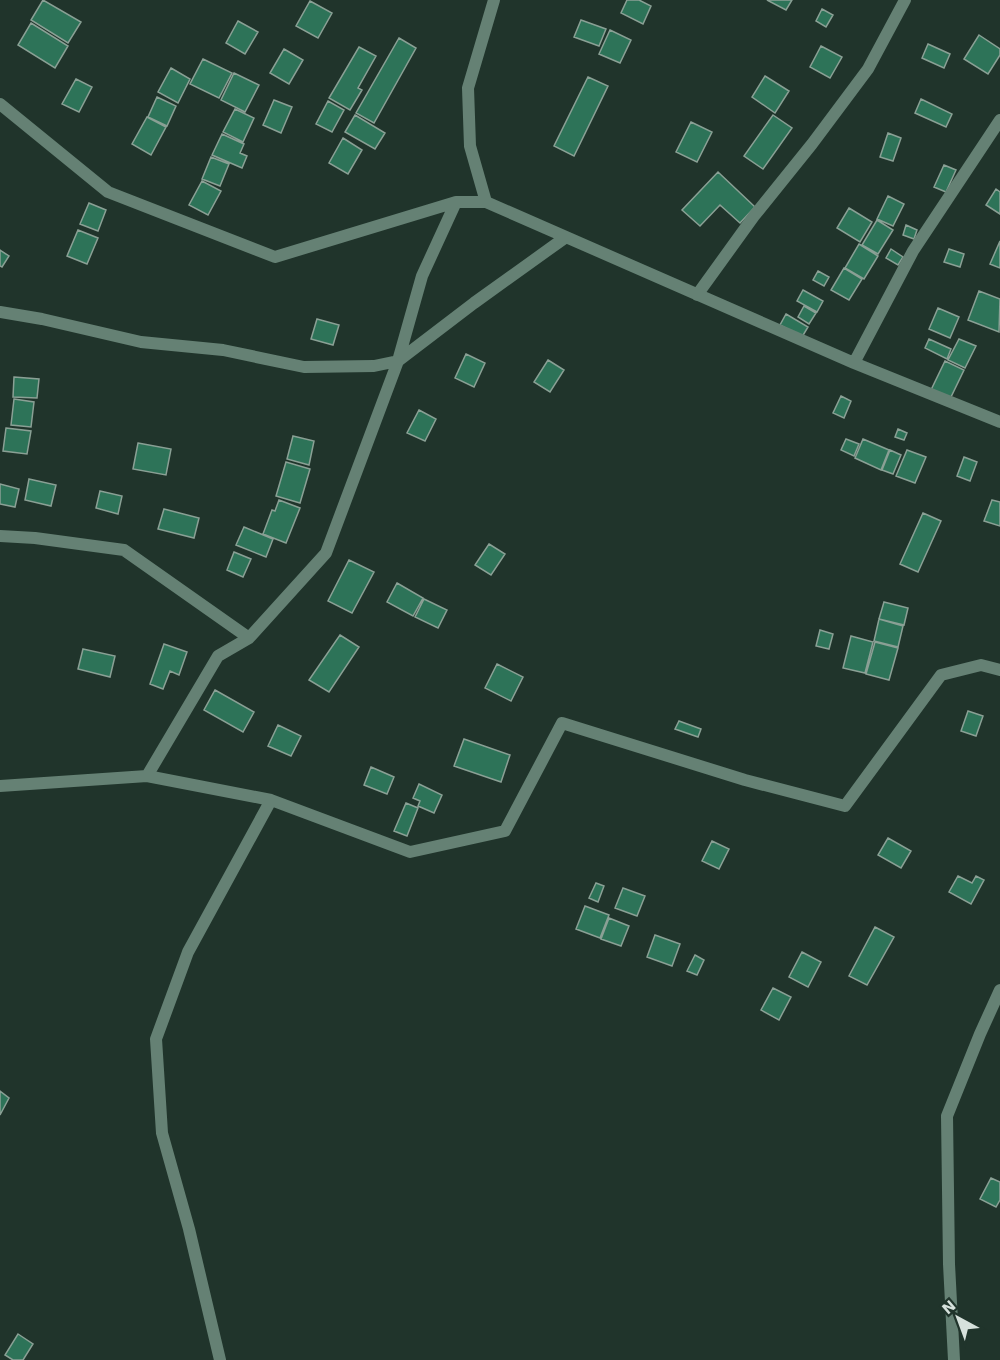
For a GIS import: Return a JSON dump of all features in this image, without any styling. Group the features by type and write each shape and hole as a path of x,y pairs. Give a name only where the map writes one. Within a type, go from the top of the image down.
{"street":[{"path":"486,202 470,146 468,88 494,0"},
{"path":"697,295 754,216 868,69 905,0"},
{"path":"0,104 108,192 275,257 456,202 486,202 854,363 1000,422"},
{"path":"854,363 913,252 1000,120"},
{"path":"147,776 218,656 249,638 326,553 398,361 422,276 456,202"},
{"path":"0,312 42,319 141,342 223,350 304,367 374,366 398,361 566,237"},
{"path":"0,536 35,538 124,550 249,638"},
{"path":"0,786 147,776 271,800 410,852 505,831 562,723 745,780 844,806 941,675 981,665 1000,670"},
{"path":"220,1360 189,1229 162,1133 156,1039 188,952 271,800"},
{"path":"954,1360 949,1264 947,1116 1000,990"}],"building":[{"path":"43,0 81,22 68,43 31,20"},
{"path":"627,0 639,0 651,6 643,24 621,13"},
{"path":"767,0 792,0 786,10"},
{"path":"310,1 332,13 318,38 296,26"},
{"path":"822,9 833,15 826,27 816,21"},
{"path":"581,20 606,29 599,46 574,37"},
{"path":"238,21 258,32 245,54 226,43"},
{"path":"31,23 68,46 55,68 18,45"},
{"path":"610,30 631,40 620,63 599,54"},
{"path":"979,35 1000,49 1000,55 988,74 964,59"},
{"path":"399,38 416,48 374,123 356,113"},
{"path":"928,44 950,54 944,68 922,58"},
{"path":"821,46 842,57 830,78 810,67"},
{"path":"359,47 376,56 358,88 362,90 350,110 329,98"},
{"path":"284,49 303,60 289,84 270,73"},
{"path":"203,59 232,73 219,98 190,84"},
{"path":"171,68 190,79 178,103 158,92"},
{"path":"234,73 259,85 245,112 221,100"},
{"path":"765,76 789,91 775,113 752,97"},
{"path":"588,77 608,86 574,156 554,146"},
{"path":"76,79 92,87 79,112 62,104"},
{"path":"157,97 176,106 167,126 148,117"},
{"path":"921,99 952,114 946,127 915,113"},
{"path":"274,100 292,107 281,133 263,125"},
{"path":"328,101 344,110 332,132 316,124"},
{"path":"235,109 254,118 243,142 223,132"},
{"path":"355,115 385,133 375,149 345,132"},
{"path":"773,115 792,128 763,169 744,156"},
{"path":"147,117 166,127 151,155 132,144"},
{"path":"691,122 712,132 697,162 676,152"},
{"path":"888,133 901,138 893,161 880,157"},
{"path":"222,134 244,144 240,153 247,156 242,168 212,155"},
{"path":"343,138 362,150 348,174 329,163"},
{"path":"211,157 229,164 220,186 202,179"},
{"path":"944,165 956,170 946,192 934,187"},
{"path":"718,172 755,207 740,223 720,205 700,226 682,210"},
{"path":"202,181 221,191 208,215 189,205"},
{"path":"996,189 1000,192 1000,214 986,205"},
{"path":"888,196 904,204 893,226 877,219"},
{"path":"89,203 106,210 98,231 80,224"},
{"path":"849,208 872,222 860,242 837,228"},
{"path":"877,220 893,230 878,254 862,245"},
{"path":"906,225 917,230 914,239 903,235"},
{"path":"78,230 98,238 87,264 67,256"},
{"path":"1000,241 1000,268 990,264"},
{"path":"859,244 878,256 864,279 845,268"},
{"path":"891,249 903,257 898,265 886,258"},
{"path":"949,249 964,254 960,267 944,262"},
{"path":"0,250 9,256 2,267 0,266"},
{"path":"844,268 862,279 849,300 831,290"},
{"path":"818,271 829,277 824,286 813,280"},
{"path":"803,290 823,301 817,312 797,301"},
{"path":"979,291 1000,299 999,332 968,320"},
{"path":"804,306 816,313 809,324 798,317"},
{"path":"938,308 959,317 950,338 929,329"},
{"path":"786,314 808,327 802,337 780,325"},
{"path":"317,319 339,325 333,345 311,339"},
{"path":"929,339 951,349 947,359 925,348"},
{"path":"959,339 976,346 965,368 948,360"},
{"path":"466,354 485,363 474,387 455,378"},
{"path":"548,360 564,370 550,392 534,382"},
{"path":"945,361 964,370 950,399 931,390"},
{"path":"14,377 39,379 37,398 13,397"},
{"path":"841,396 851,401 844,418 833,413"},
{"path":"14,399 34,402 31,427 11,425"},
{"path":"419,410 436,419 425,441 407,433"},
{"path":"6,428 31,431 27,454 3,451"},
{"path":"898,429 907,433 904,440 895,437"},
{"path":"293,436 314,441 309,465 287,459"},
{"path":"846,439 859,444 854,456 841,450"},
{"path":"863,439 889,450 881,470 855,458"},
{"path":"138,443 171,449 166,475 133,469"},
{"path":"890,450 901,455 893,474 882,470"},
{"path":"907,450 926,457 915,483 896,476"},
{"path":"964,457 977,462 970,481 957,476"},
{"path":"286,462 310,469 300,503 276,496"},
{"path":"29,479 56,485 51,506 25,500"},
{"path":"0,484 19,489 15,507 0,504"},
{"path":"100,491 122,496 118,514 96,508"},
{"path":"279,500 300,508 286,543 263,534 272,510 275,511"},
{"path":"992,500 1000,502 1000,526 984,521"},
{"path":"164,509 199,518 194,538 158,529"},
{"path":"923,513 941,521 918,572 900,564"},
{"path":"244,527 273,539 266,557 236,545"},
{"path":"489,544 505,554 491,575 475,565"},
{"path":"234,552 251,559 243,577 227,570"},
{"path":"349,560 374,572 352,613 328,601"},
{"path":"397,583 423,598 413,616 387,602"},
{"path":"424,599 447,610 438,628 415,617"},
{"path":"884,602 908,608 904,625 879,619"},
{"path":"879,619 903,626 898,647 874,641"},
{"path":"820,630 833,634 829,649 816,646"},
{"path":"340,635 359,647 329,692 309,680"},
{"path":"851,636 873,642 865,673 843,668"},
{"path":"875,642 898,648 889,680 866,674"},
{"path":"164,644 187,652 179,675 170,671 163,689 150,684"},
{"path":"83,649 115,656 110,677 78,669"},
{"path":"497,664 523,677 511,701 485,688"},
{"path":"215,690 254,712 243,732 204,710"},
{"path":"968,711 983,716 976,736 961,731"},
{"path":"679,721 701,729 698,737 675,729"},
{"path":"278,725 301,736 291,756 268,746"},
{"path":"464,739 510,755 501,782 454,766"},
{"path":"371,767 394,777 387,794 364,785"},
{"path":"419,784 442,795 434,813 418,806 420,801 413,798"},
{"path":"406,803 418,808 407,836 394,831"},
{"path":"888,838 911,851 901,868 878,855"},
{"path":"712,841 729,849 719,869 702,861"},
{"path":"958,876 972,883 976,876 984,880 971,904 949,892"},
{"path":"596,883 604,886 598,902 589,898"},
{"path":"623,888 645,896 637,916 615,908"},
{"path":"585,906 609,915 600,938 576,929"},
{"path":"609,918 629,926 621,946 601,939"},
{"path":"875,927 894,937 867,985 849,976"},
{"path":"655,935 680,944 672,966 647,957"},
{"path":"802,952 821,962 808,987 789,977"},
{"path":"695,955 704,960 697,975 687,971"},
{"path":"773,988 791,997 779,1020 761,1010"},
{"path":"0,1091 9,1098 0,1115"},
{"path":"991,1178 1000,1182 1000,1200 996,1207 980,1199"},
{"path":"18,1334 33,1344 23,1360 13,1360 5,1355"}]}
